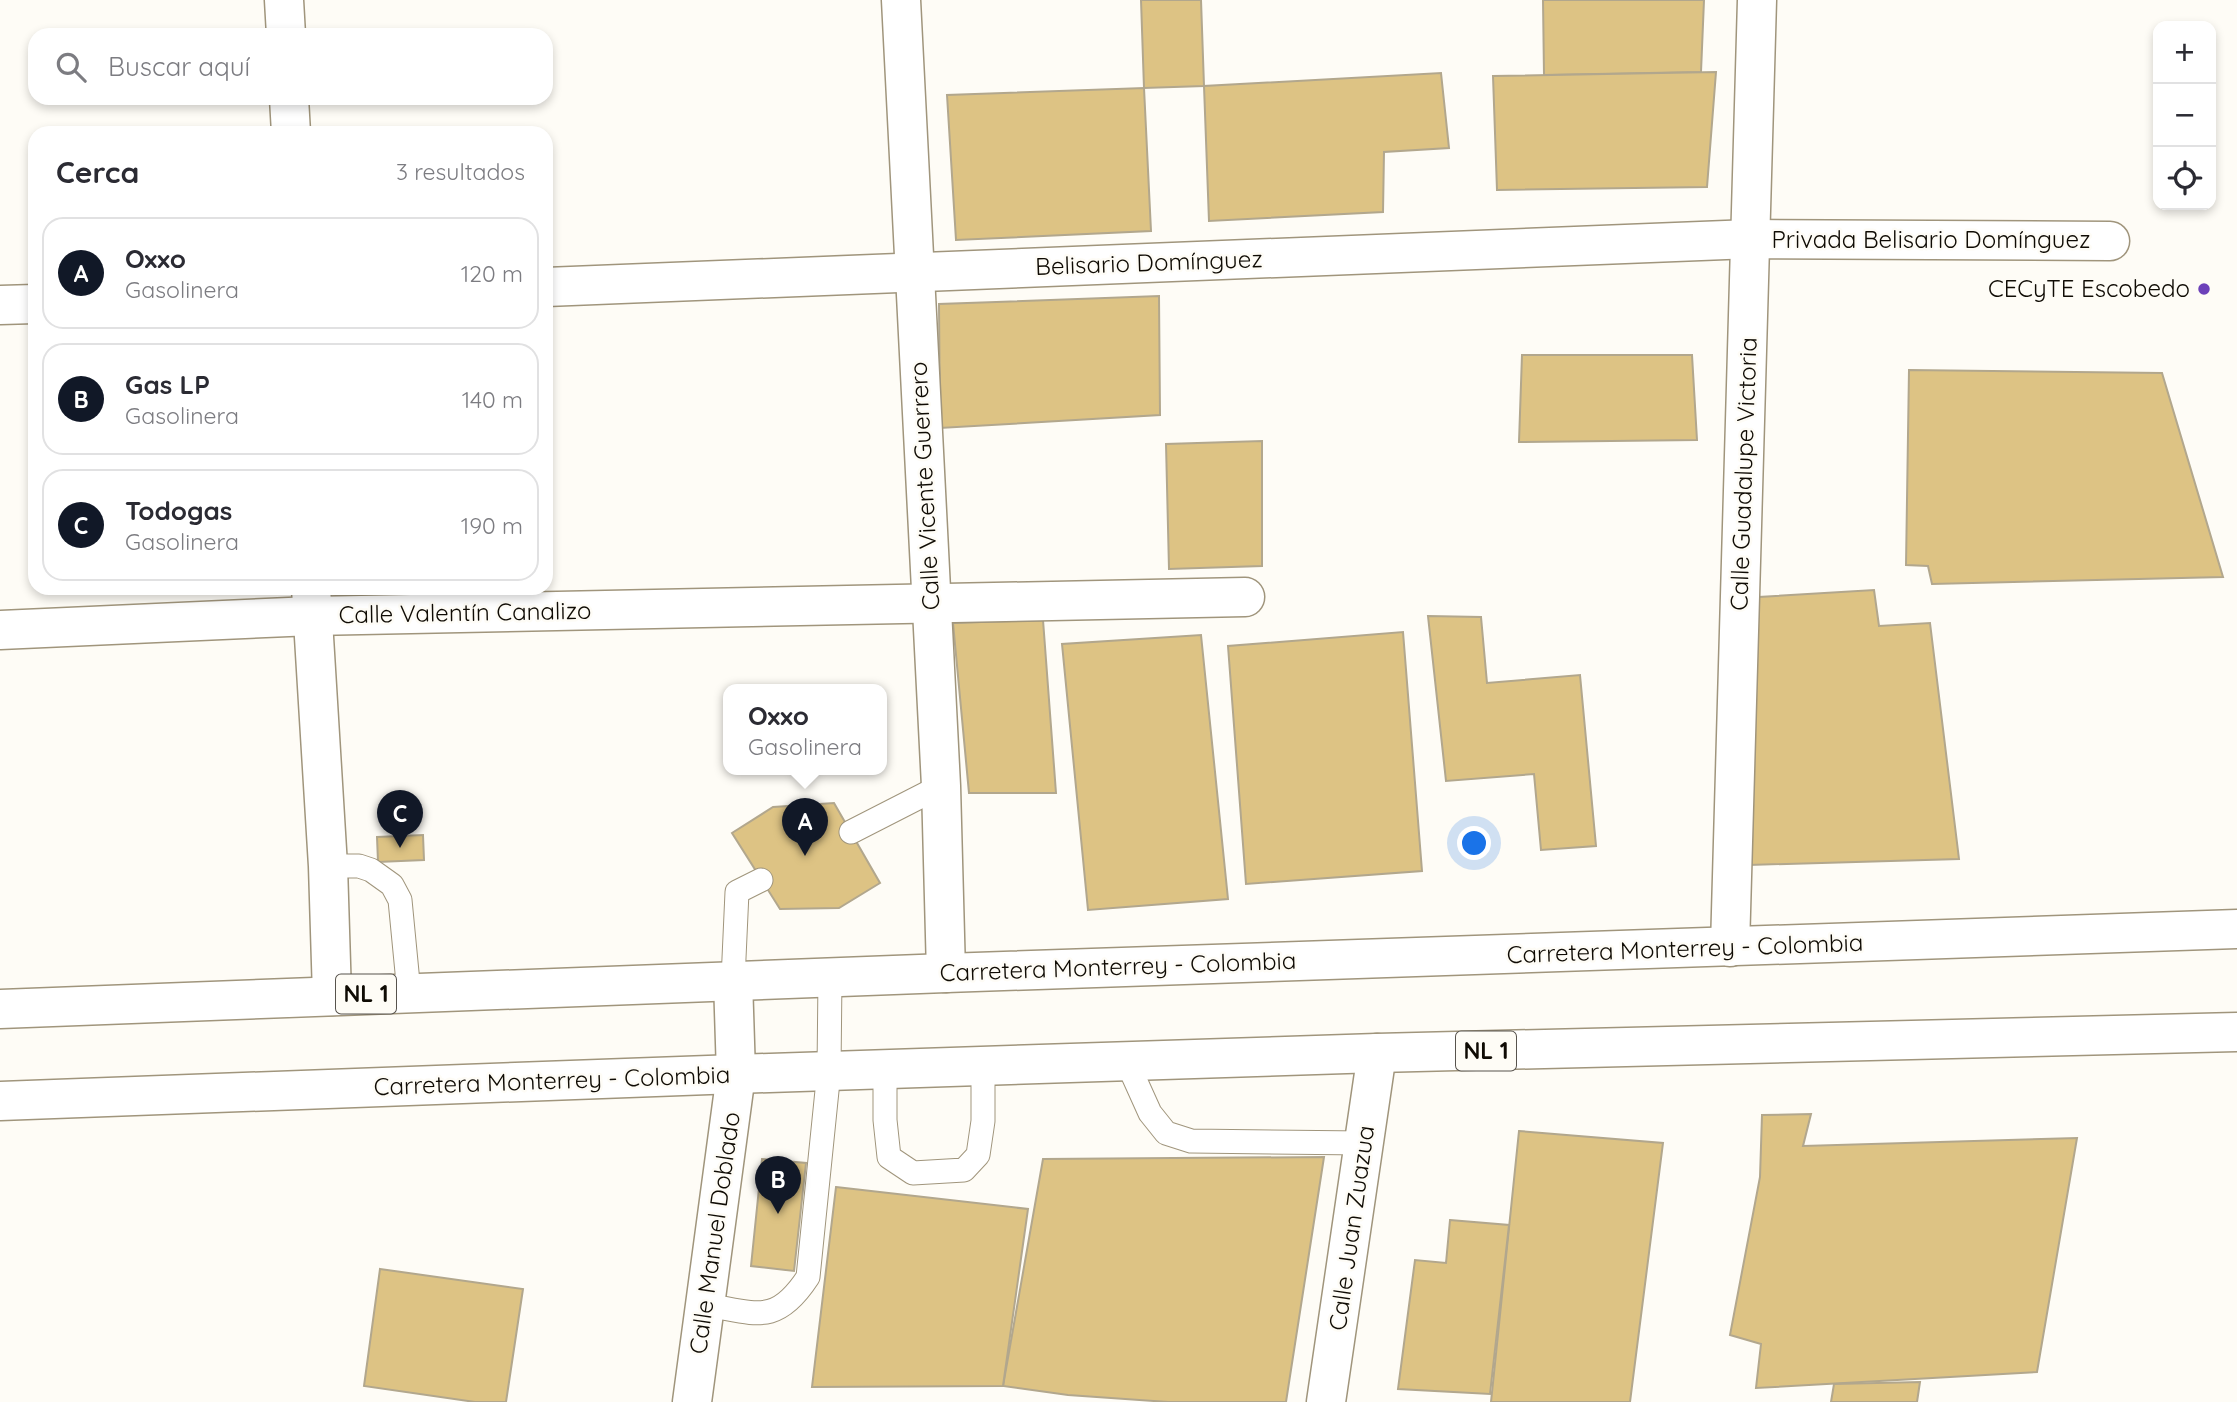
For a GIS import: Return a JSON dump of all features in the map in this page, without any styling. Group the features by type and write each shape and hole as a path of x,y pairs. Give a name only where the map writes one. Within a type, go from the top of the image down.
{"street":[{"path":"285,0 286,28"},
{"name":"Calle Vicente Guerrero","path":"901,0 941,786 946,973"},
{"name":"Calle Guadalupe Victoria","path":"1730,947 1757,0"},
{"path":"289,105 291,126"},
{"name":"Belisario Domínguez","path":"553,287 1751,239"},
{"name":"Privada Belisario Domínguez","path":"1751,239 2110,241"},
{"path":"0,305 28,304"},
{"name":"Calle Valentín Canalizo","path":"0,629 312,602 930,604 1245,597"},
{"path":"312,602 328,866 332,996"},
{"name":"Carretera Monterrey - Colombia","path":"0,1009 733,980 2237,929"},
{"name":"Calle Manuel Doblado","path":"692,1402 736,1074 733,980"},
{"name":"Carretera Monterrey - Colombia","path":"0,1101 885,1069 2237,1032"},
{"name":"Calle Juan Zuazua","path":"1326,1402 1377,1054"}],"lane":[{"path":"851,832 941,786"},
{"path":"328,866 359,866 371,870 392,886 400,900 409,993"},
{"path":"733,980 737,892 761,880"},
{"path":"706,1305 762,1314 778,1309 795,1296 808,1277 829,1071 830,977"},
{"path":"1127,1062 1150,1113 1166,1133 1191,1141 1364,1143"},
{"path":"885,1069 885,1120 890,1157 913,1172 964,1170 978,1155 983,1121 983,1066"}],"building":[{"path":"1141,0 1201,0 1204,86 1144,88"},
{"path":"1543,0 1704,0 1701,72 1544,75"},
{"path":"1716,72 1707,187 1497,190 1493,76"},
{"path":"1441,73 1449,148 1384,152 1383,212 1209,221 1204,86"},
{"path":"1144,88 1151,231 956,240 947,95"},
{"path":"1159,296 1160,415 940,428 939,304"},
{"path":"1522,355 1692,355 1697,440 1519,442"},
{"path":"1909,370 2162,373 2223,577 1932,584 1928,566 1906,565"},
{"path":"1262,441 1262,566 1169,569 1166,444"},
{"path":"1874,590 1879,626 1930,623 1959,859 1749,865 1759,597"},
{"path":"1428,616 1481,617 1487,683 1580,675 1596,846 1541,850 1534,774 1446,781"},
{"path":"1043,620 1056,793 969,793 953,623"},
{"path":"1403,632 1422,871 1246,884 1228,646"},
{"path":"1201,635 1228,899 1088,910 1062,644"},
{"path":"834,803 880,883 839,908 780,909 732,833 773,807"},
{"path":"423,835 424,860 378,862 377,837"},
{"path":"1811,1114 1803,1146 2077,1138 2037,1372 1756,1388 1761,1344 1730,1335 1760,1177 1762,1115"},
{"path":"1519,1131 1663,1143 1630,1402 1491,1402"},
{"path":"1324,1157 1286,1402 1168,1402 1068,1395 1003,1386 1043,1159"},
{"path":"762,1159 806,1163 794,1271 751,1266"},
{"path":"836,1187 1028,1209 1003,1386 812,1387"},
{"path":"1450,1220 1509,1225 1490,1394 1398,1389 1415,1260 1446,1263"},
{"path":"380,1269 523,1289 506,1402 475,1402 364,1386"},
{"path":"1920,1382 1917,1402 1831,1402 1834,1384"}],"place":[{"name":"CECyTE Escobedo","path":"2204,289"},
{"name":"Todogas","path":"400,848"},
{"name":"Oxxo","path":"805,856"},
{"name":"Gas LP","path":"778,1214"}]}
